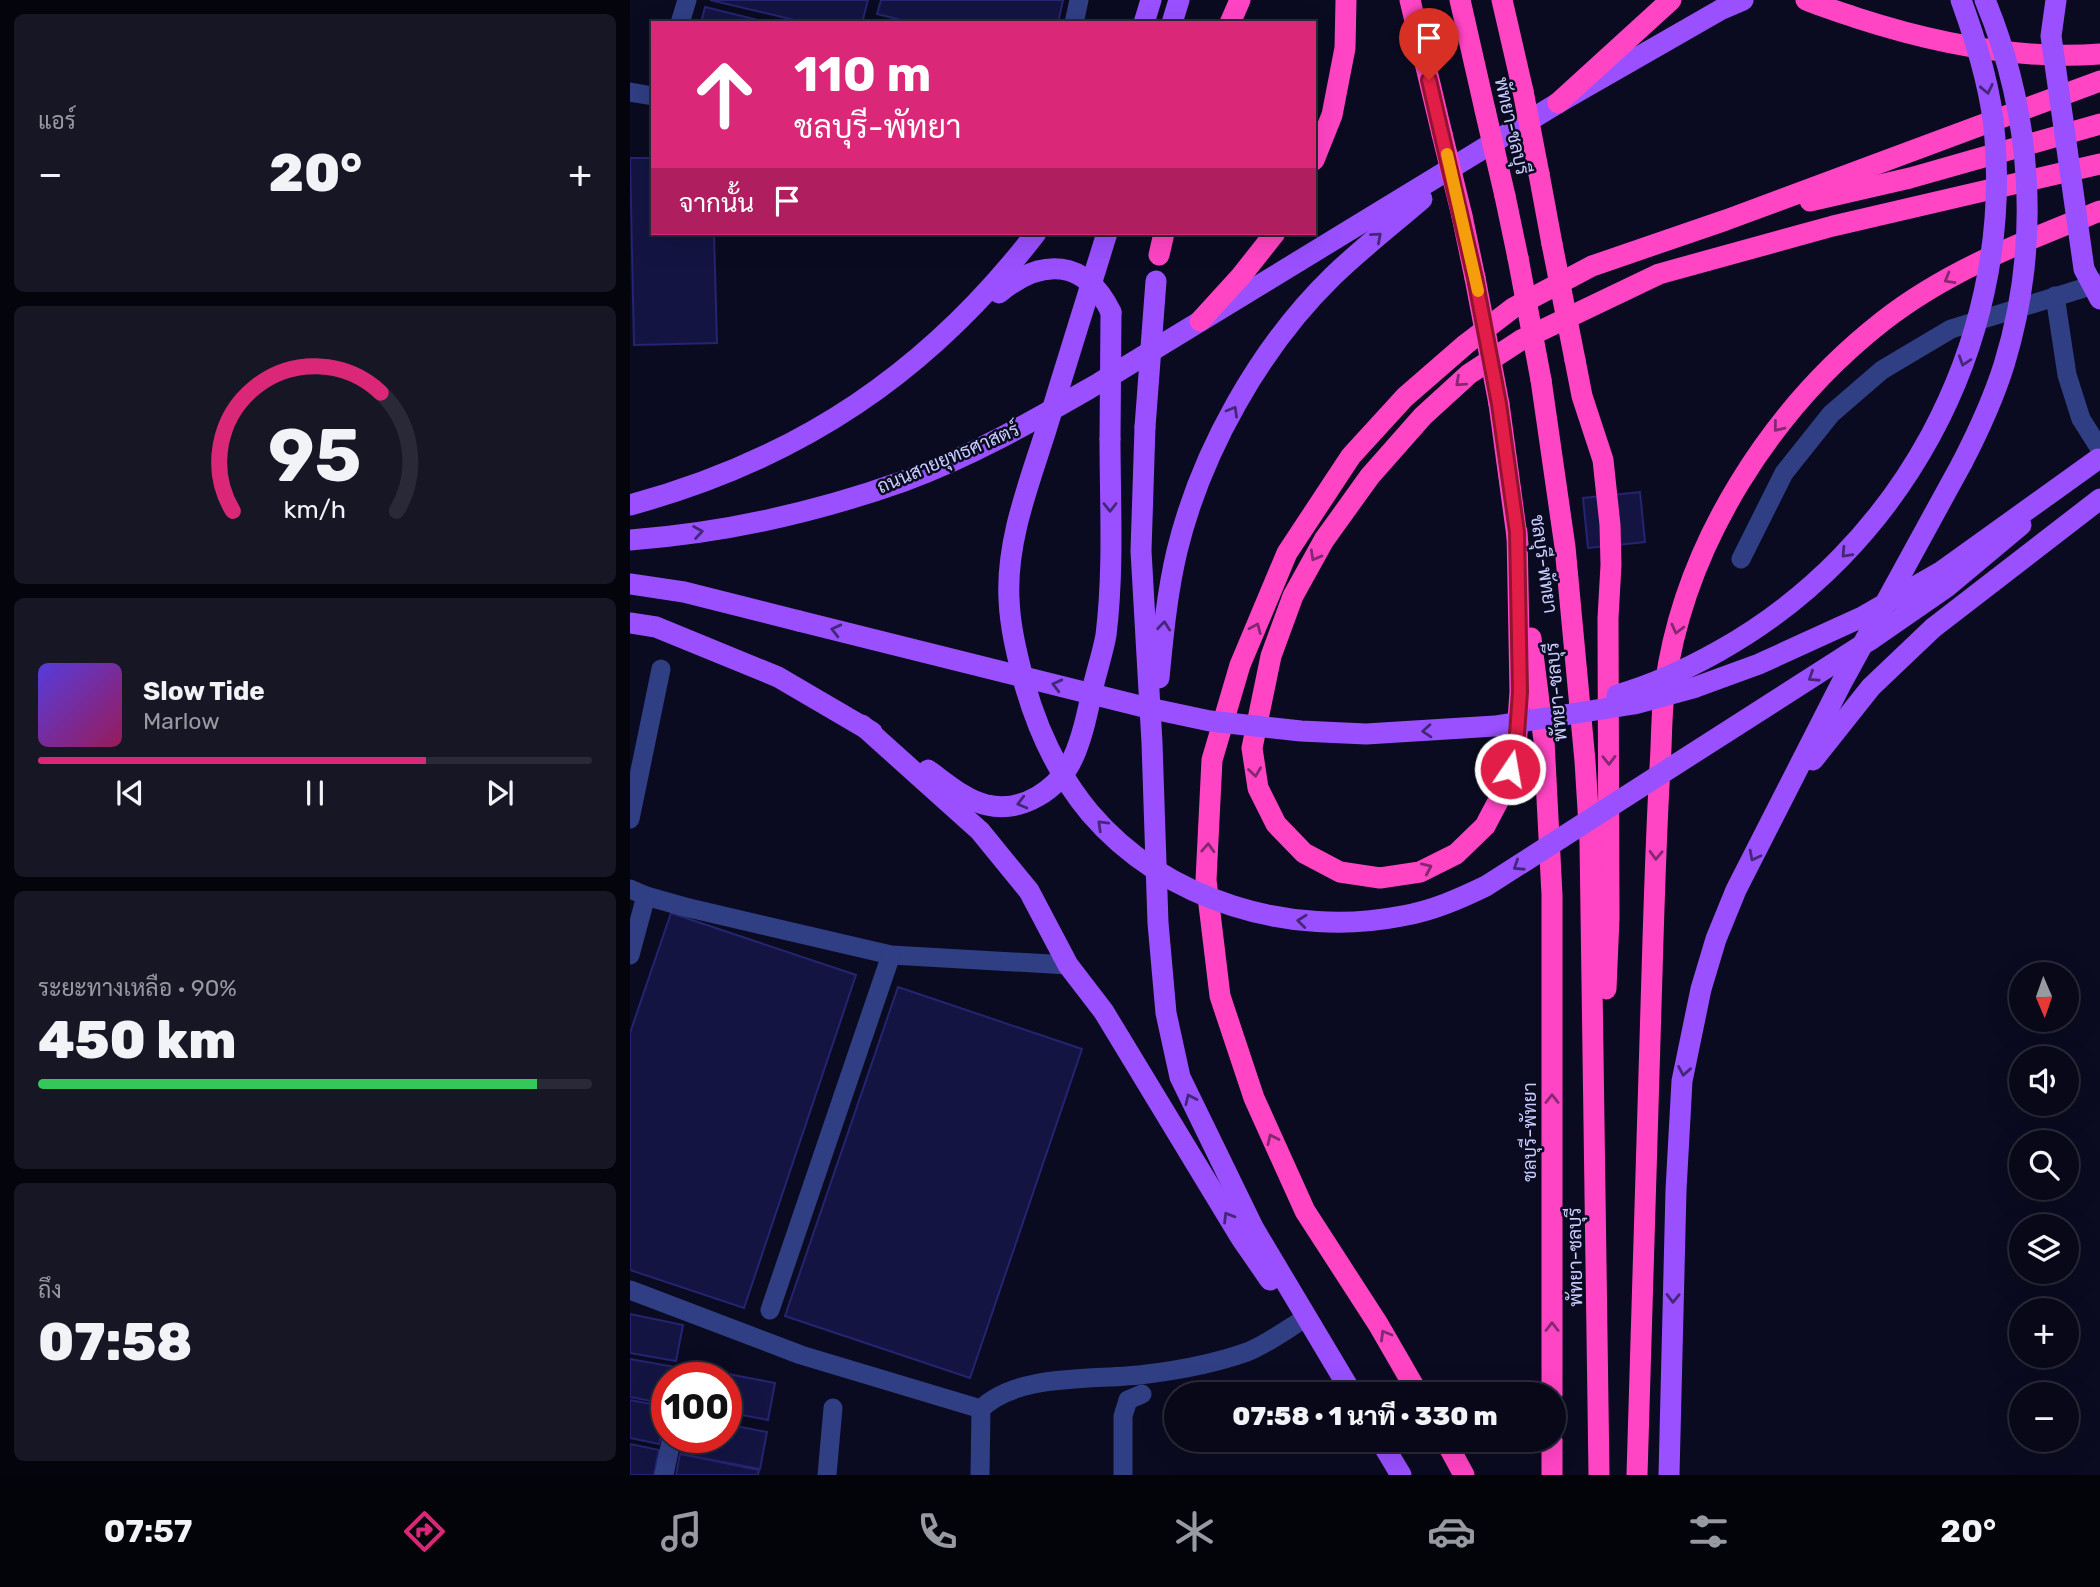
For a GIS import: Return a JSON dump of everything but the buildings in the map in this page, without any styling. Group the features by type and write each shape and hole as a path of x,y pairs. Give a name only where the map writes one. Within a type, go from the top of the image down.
{"highway":[{"path":"1231,21 1240,0"},
{"path":"1316,155 1332,115 1345,48 1346,0"},
{"name":"ชลบุรี-พัทยา","path":"1410,0 1462,216 1499,404 1544,741 1551,883 1552,1382"},
{"name":"พัทยา-ชลบุรี","path":"1460,0 1518,258 1541,380 1565,547 1590,842 1600,1475"},
{"path":"1502,0 1582,396 1603,460 1611,545 1608,618 1609,918 1597,1166"},
{"path":"1558,103 1671,0"},
{"path":"1806,0 1884,27 1936,40 2013,52 2100,54"},
{"path":"1411,1382 1378,1324 1305,1211 1254,1098 1220,996 1206,880 1212,760 1240,665 1287,553 1351,456 1405,397 1466,344 1513,308 1592,265 1727,220 2100,81"},
{"path":"1727,220 1910,178 2100,124"},
{"path":"1517,532 1520,692 1516,748 1504,790 1485,826 1456,854 1420,872 1380,878 1340,872 1304,853 1276,824 1258,788 1252,748 1271,656 1293,596 1324,540 1370,476 1423,416 1469,374 1521,340 1659,274 1833,226 2100,164"},
{"path":"1637,1475 1656,835 1665,686 1677,623 1702,558 1732,494 1763,447 1814,383 1884,320 1947,280 2006,248 2100,211"},
{"path":"1159,255 1163,235"},
{"path":"1200,321 1273,235"},
{"path":"1452,1452 1464,1475"},
{"path":"1552,1452 1552,1475"}],"main road":[{"path":"1145,21 1152,0"},
{"path":"1173,21 1178,0"},
{"path":"1186,21 1189,0"},
{"path":"1152,743 1165,615 1177,551 1204,470 1221,431 1265,358 1291,323 1332,276 1472,156 1558,103 1722,9 1743,0"},
{"path":"1495,726 1631,691 1691,667 1746,636 1799,598 1842,558 1883,512 1910,474 1934,431 1959,376 1987,282 1994,227 1997,183 1995,137 1987,88 1961,0"},
{"path":"1669,1475 1676,1190 1682,1082 1701,989 1716,939 1736,890 1841,684 1984,420 2004,366 2015,321 2023,276 2028,219 2027,171 2022,128 2010,73 1985,0"},
{"path":"2056,0 2051,36 2084,269 2100,299"},
{"name":"ถนนสายยุทธศาสตร์","path":"630,540 744,524 824,506 905,480 973,451 1034,421 1472,156"},
{"path":"930,350 1013,264 1035,235"},
{"path":"1106,235 1022,507 1011,556 1009,599 1015,648 1031,706 1053,758 1090,813 1131,853 1175,881 1232,906 1276,918 1315,923 1359,922 1402,916 1449,904 1486,886 1870,640 1948,586 2099,455"},
{"path":"1159,255 1145,428 1141,551 1152,743 1158,923 1166,1013 1180,1077 1254,1229 1343,1382"},
{"path":"630,505 723,476 832,421 930,350 1013,281 1032,271 1053,268 1074,272 1090,281 1111,312 1110,585 1105,636 1073,759 1052,787 1031,802 1007,807 985,805 962,793 862,725 778,677 656,627 630,623"},
{"path":"630,584 684,592 1144,707 1210,721 1301,731 1366,734 1495,726 1634,704 1696,687 1759,664 1862,617 1942,571 2099,455"},
{"path":"1785,795 1871,687 1933,628 2100,499"},
{"path":"862,725 980,831 1028,891 1068,965 1104,1012 1241,1238 1342,1382"},
{"path":"1387,1452 1401,1475"}],"street":[{"path":"681,21 687,0"},
{"path":"1074,21 1079,0"},
{"path":"630,92 651,96"},
{"path":"1741,559 1784,473 1831,414 1882,370 1951,329 2100,283"},
{"path":"2055,296 2067,375 2081,419 2099,455"},
{"path":"630,819 661,670"},
{"path":"630,955 638,892 685,907 891,955 1068,965"},
{"path":"770,1310 891,955"},
{"path":"630,1290 802,1355 981,1409"},
{"path":"980,1475 981,1409 991,1398 1047,1381 1146,1374 1203,1364 1249,1351 1299,1322"},
{"path":"1123,1475 1123,1416 1128,1399 1142,1394"},
{"path":"827,1475 833,1408"},
{"path":"664,1475 669,1453"}],"slow traffic":[{"path":"1447,154 1478,291"}],"route":[{"path":"1429,80 1475,278 1499,404 1517,532 1520,692 1516,748 1510,769"}]}
